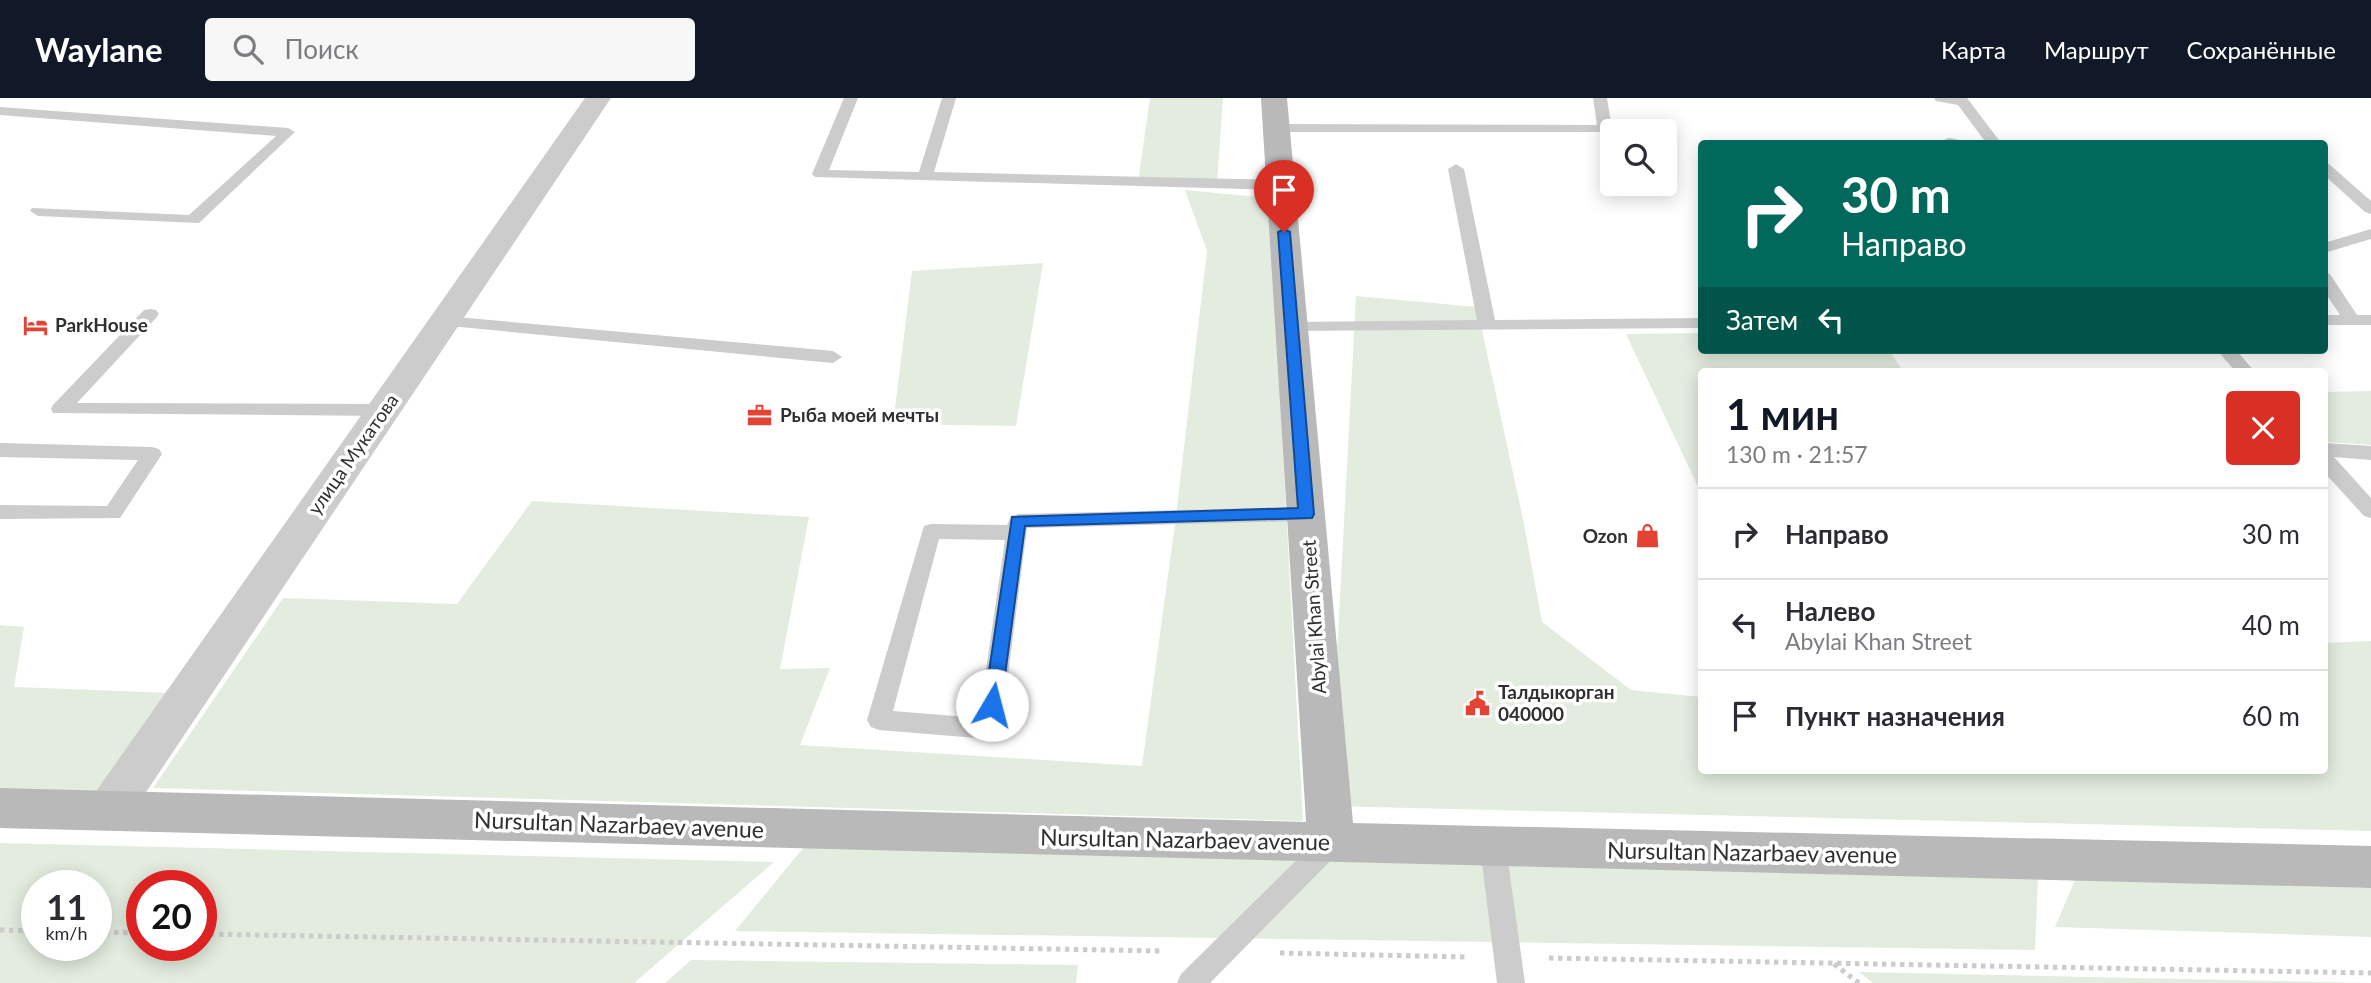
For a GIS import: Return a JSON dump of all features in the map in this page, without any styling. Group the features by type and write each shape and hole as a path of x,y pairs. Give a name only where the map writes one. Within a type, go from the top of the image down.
{"main road":[{"name":"Abylai Khan Street","path":"1275,113 1331,843"},
{"name":"Nursultan Nazarbaev avenue","path":"0,808 2371,867"}],"street":[{"name":"улица Мукатова","path":"108,811 598,98"}],"lane":[{"path":"851,98 820,174 1281,185"},
{"path":"925,177 949,98"},
{"path":"1275,113 1605,129 1600,98"},
{"path":"1941,98 1961,99 1992,140"},
{"path":"0,111 288,132 193,220 38,211"},
{"path":"1456,169 1488,325"},
{"path":"2328,171 2371,209"},
{"path":"2328,247 2371,234"},
{"path":"2328,284 2352,320"},
{"path":"150,314 60,410 384,410"},
{"path":"2328,320 2371,320"},
{"path":"445,321 833,357"},
{"path":"1292,327 1698,323"},
{"path":"2230,354 2242,368"},
{"path":"0,450 152,454 113,513 0,512"},
{"path":"2328,450 2371,453"},
{"path":"2328,463 2371,511"},
{"path":"1016,533 931,531 879,720 989,729 1018,521 1306,514"},
{"path":"1191,983 1331,843"},
{"path":"1493,847 1509,970"}],"path":[{"path":"0,930 21,931"},
{"path":"217,934 1222,952 1509,970 1833,963 2371,973"},
{"path":"1833,963 1859,983"}],"shaded area":[{"path":"1150,98 1223,98 1217,183 1138,182"},
{"path":"1185,190 1269,198 1303,821 153,788 283,598 457,604 532,501 809,517 780,669 830,668 800,745 1142,766 1175,524 1207,251"},
{"path":"1043,263 1016,426 893,424 912,271"},
{"path":"1356,296 1477,307 1523,519 1542,622 1631,690 1698,697 1698,774 2328,774 2328,643 2371,641 2371,831 1329,806"},
{"path":"1698,333 1698,354 1892,354 1901,368 1698,368 1698,487 1626,334"},
{"path":"2371,391 2371,445 2328,442 2328,392"},
{"path":"0,625 24,627 14,687 173,693 99,792 0,789"},
{"path":"0,843 774,862 634,983 0,983"},
{"path":"804,847 2038,879 2035,950 735,931"},
{"path":"2075,880 2371,888 2371,937 2055,927"},
{"path":"691,960 1078,965 1076,983 665,983"},
{"path":"1859,972 2371,983 1873,983"}],"place":[{"name":"ParkHouse","path":"35,325"},
{"name":"Рыба моей мечты","path":"760,415"},
{"name":"Ozon","path":"1648,536"},
{"name":"Талдыкорган 040000","path":"1478,703"}],"route":[{"path":"992,705 1018,521 1306,514 1284,232"}]}
